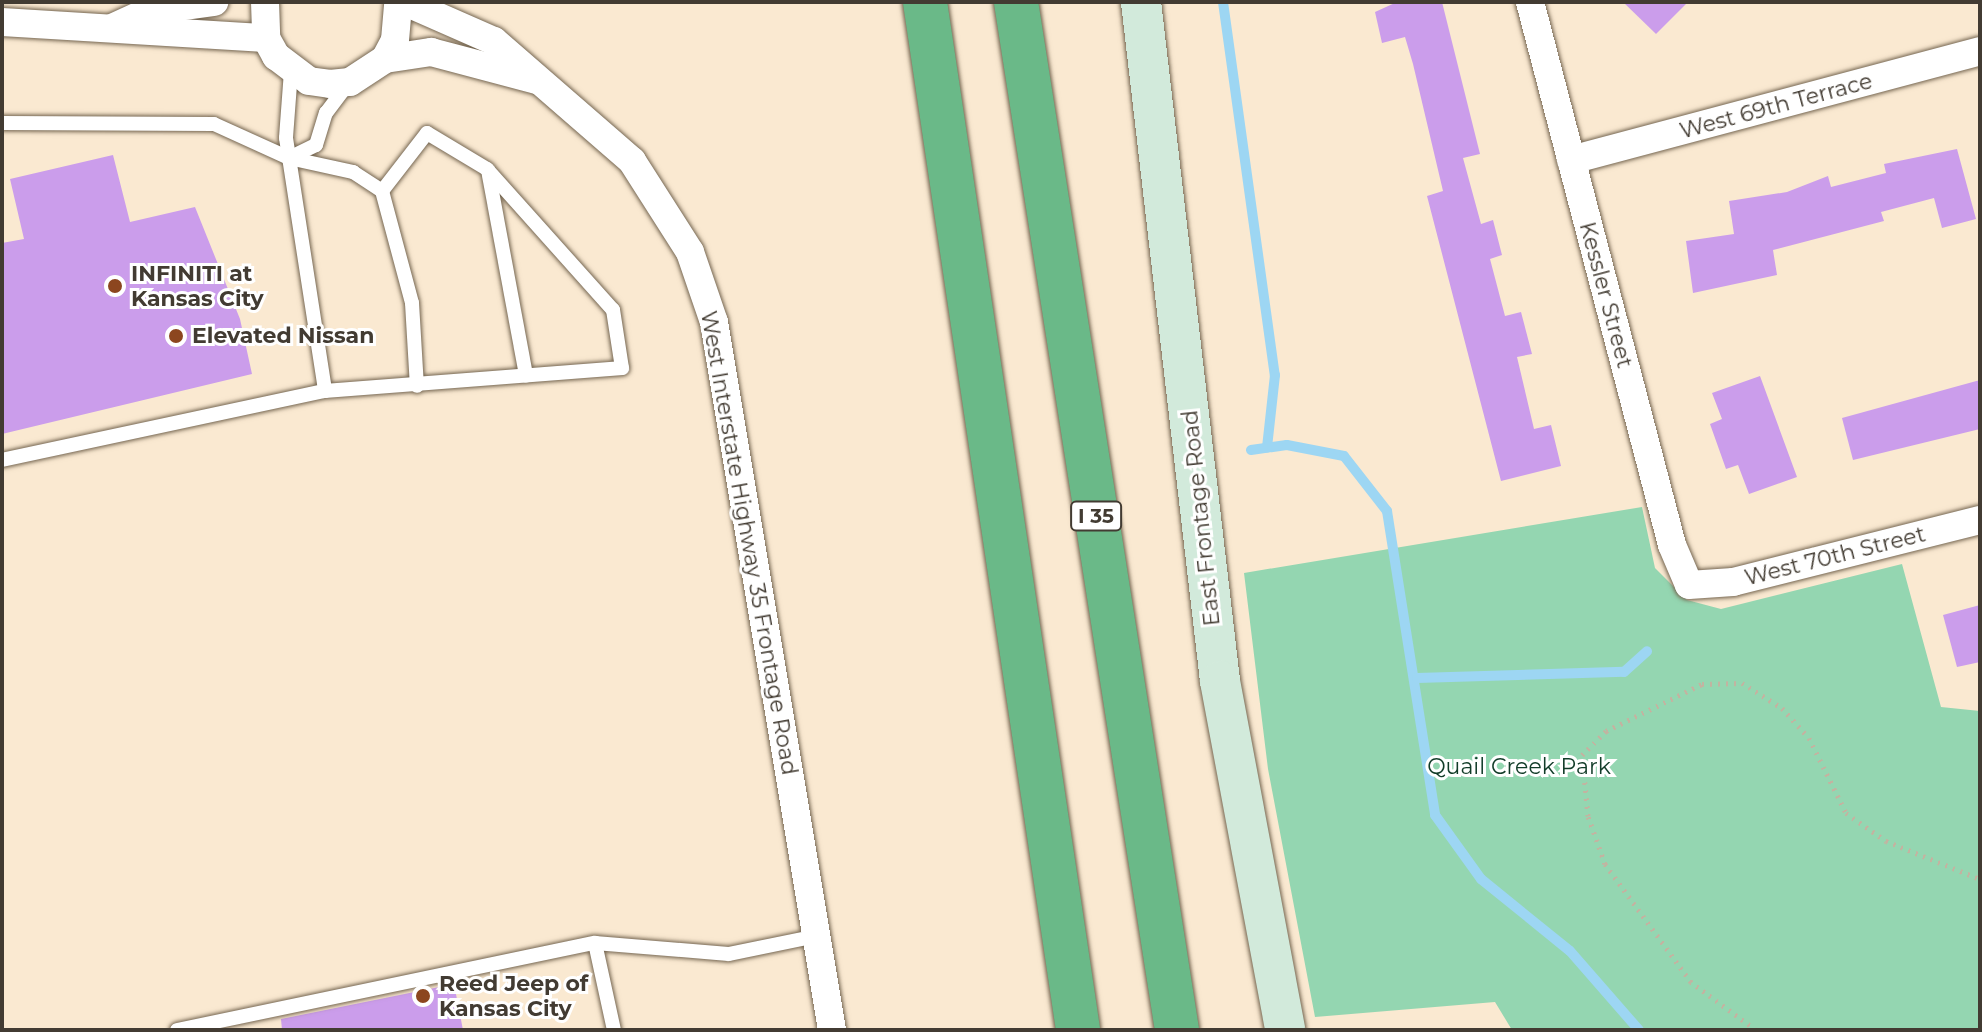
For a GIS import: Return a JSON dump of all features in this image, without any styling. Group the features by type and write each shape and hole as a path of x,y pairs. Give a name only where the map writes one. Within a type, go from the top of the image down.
{"highway":[{"path":"925,2 1078,1030"},
{"name":"I 35","path":"1016,2 1177,1030"}],"street":[{"path":"111,28 149,11 214,2"},
{"path":"265,2 266,38 291,71 309,81 350,82 385,59 431,52 537,80"},
{"path":"385,59 395,40 398,2"},
{"name":"West Interstate Highway 35 Frontage Road","path":"405,2 494,41 632,161 690,252 714,322 832,1030"},
{"name":"East Frontage Road","path":"1141,2 1220,681 1285,1030"},
{"name":"Kessler Street","path":"1530,2 1672,545 1689,585"},
{"path":"2,22 266,38"},
{"name":"West 69th Terrace","path":"1571,160 1980,51"},
{"name":"West 70th Street","path":"1689,585 1733,582 1980,520"}],"lane":[{"path":"291,71 289,158 325,391"},
{"path":"289,158 316,145 326,113 350,82"},
{"path":"2,123 214,124 289,158 353,172 382,191 412,303 417,386"},
{"path":"2,460 325,391 622,368 613,310 487,169 427,133 382,191"},
{"path":"487,169 526,376"},
{"path":"177,1030 595,943 729,954 817,936"},
{"path":"595,943 614,1030"}],"path":[{"path":"1756,1030 1691,982 1605,864 1588,816 1582,755 1606,731 1702,684 1742,683 1782,708 1809,738 1846,813 1886,841 1980,879"}],"green space":[{"name":"Quail Creek Park","path":"1642,507 1655,568 1687,600 1721,609 1902,564 1941,707 1980,711 1980,1030 1512,1030 1495,1002 1315,1017 1268,769 1244,573"}],"building":[{"path":"1397,2 1442,2 1480,154 1463,158 1481,224 1493,220 1502,255 1490,259 1505,316 1521,312 1532,354 1517,357 1534,429 1551,425 1561,466 1501,481 1427,196 1443,191 1413,64 1405,37 1382,43 1375,12"},
{"path":"1623,2 1688,2 1656,34"},
{"path":"1957,149 1976,219 1942,228 1934,198 1881,212 1884,221 1773,250 1777,275 1693,293 1686,241 1734,234 1729,201 1787,192 1828,176 1831,187 1886,173 1884,164"},
{"name":"INFINITI at Kansas City","path":"113,155 130,222 195,207 240,319 252,374 2,434 2,243 24,239 10,179"},
{"path":"1760,376 1797,477 1749,494 1738,465 1726,469 1710,424 1722,419 1712,393"},
{"path":"1980,380 1980,429 1853,460 1842,418"},
{"path":"1980,605 1980,662 1957,667 1943,615"},
{"name":"Reed Jeep of Kansas City","path":"454,984 463,1030 282,1030 281,1019"}],"waterway":[{"path":"1223,2 1275,375 1267,448"},
{"path":"1251,450 1287,445 1344,456 1387,511 1435,815 1481,879 1570,951 1639,1030"},
{"path":"1417,678 1624,672 1647,651"}],"place":[{"name":"INFINITI at Kansas City","path":"115,286"},
{"name":"Elevated Nissan","path":"176,336"},
{"name":"Reed Jeep of Kansas City","path":"423,996"}]}
